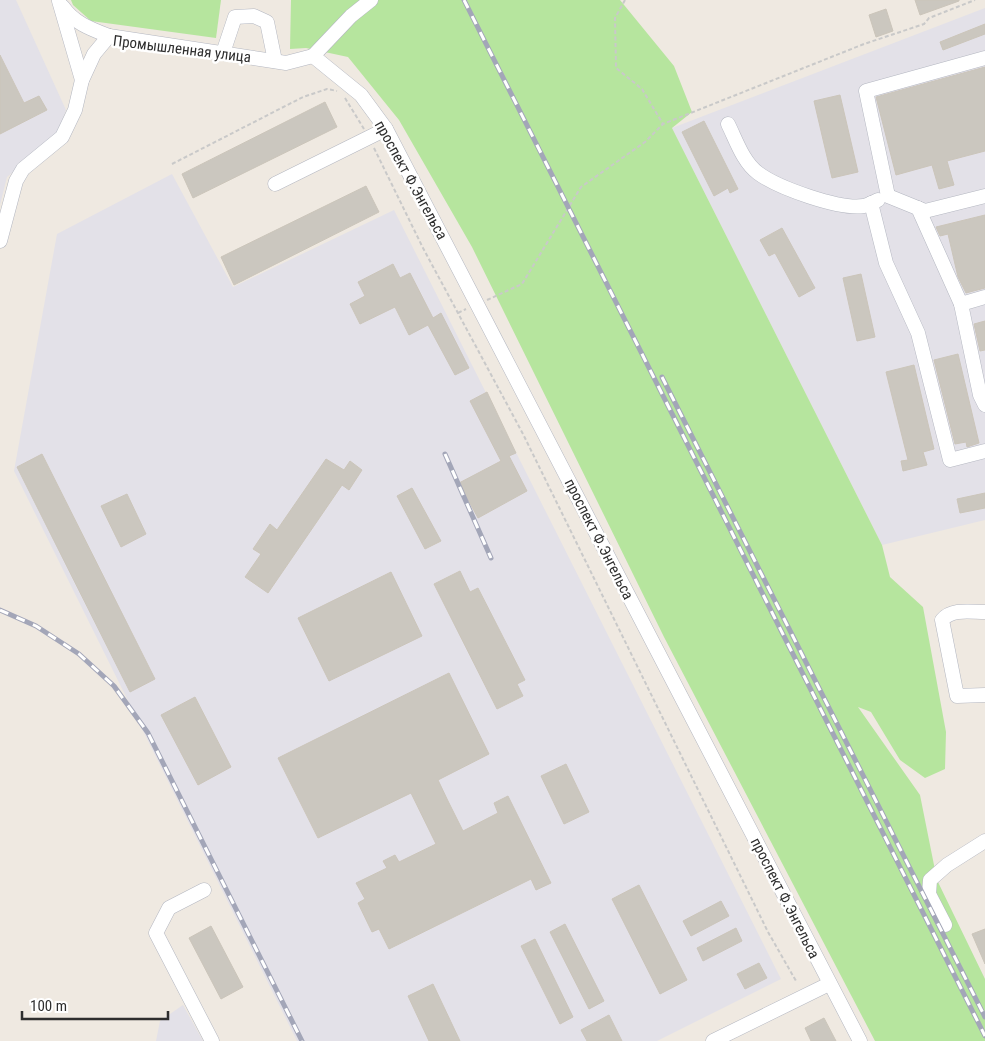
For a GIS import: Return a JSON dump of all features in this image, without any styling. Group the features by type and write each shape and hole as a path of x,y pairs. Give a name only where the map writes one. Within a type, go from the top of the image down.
{"street":[{"path":"313,56 351,16 371,0"},
{"path":"59,1 70,17 85,27 109,36"},
{"path":"59,1 82,80"},
{"path":"223,53 235,17 254,16 267,22 274,61"},
{"name":"Промышленная улица","path":"0,241 16,180 23,169 62,137 75,110 82,80 94,54 109,36 286,63 313,56"},
{"name":"проспект Ф.Энгельса","path":"313,56 361,95 386,129 860,1041"},
{"path":"888,196 866,91 985,58"},
{"path":"728,124 740,152 757,173 789,189 836,204 865,206 888,196 925,211 985,196"},
{"path":"275,184 386,129"},
{"path":"871,203 886,263 918,333 950,460 985,451"},
{"path":"918,208 961,304 980,395 985,405"},
{"path":"961,304 985,297"},
{"path":"985,612 953,613 947,615 942,620 957,696 985,695"},
{"path":"945,925 929,894 930,880 947,864 985,841"},
{"path":"204,890 169,908 156,933 212,1041"},
{"path":"713,1041 829,984"}],"path":[{"path":"625,0 615,18 616,68 642,89 663,124"},
{"path":"458,312 522,284 581,188 645,142 663,124 864,44 924,24 928,18 975,0"},
{"path":"172,164 303,97 327,89 341,92 369,137 458,312 523,434 768,932 796,981"}],"shaded area":[{"path":"0,0 16,0 66,110 57,136 7,177 0,205"},
{"path":"985,8 985,520 882,545 672,128"},
{"path":"172,174 233,287 394,210 781,979 657,1041 297,1041 14,471 57,234"},
{"path":"183,1005 203,1041 156,1041 160,1021"}],"green space":[{"path":"71,0 221,0 216,38 91,21 73,5"},
{"path":"291,0 620,0 674,66 692,112 672,128 882,545 890,577 923,607 946,732 945,769 925,778 900,760 871,712 858,707 920,795 937,880 985,979 985,1041 875,1041 664,637 472,247 399,120 348,57 306,48 290,49"}],"building":[{"path":"915,0 959,0 959,1 920,15"},
{"path":"886,9 893,31 876,37 869,15"},
{"path":"985,24 985,34 943,50 940,42"},
{"path":"0,55 24,103 39,96 47,110 0,134"},
{"path":"985,67 985,151 947,161 954,185 939,189 932,165 896,175 876,97"},
{"path":"840,95 858,172 832,178 814,101"},
{"path":"325,102 337,127 193,198 182,174"},
{"path":"704,121 738,189 730,193 728,188 714,196 682,132"},
{"path":"366,186 379,212 234,285 221,257"},
{"path":"985,215 985,288 966,293 958,277 948,234 940,236 936,227"},
{"path":"782,228 815,288 799,297 775,253 769,256 760,240"},
{"path":"393,264 400,278 410,273 433,318 441,313 469,368 455,375 428,325 409,335 395,307 360,324 350,304 365,296 358,282"},
{"path":"861,274 875,337 857,341 843,278"},
{"path":"985,321 985,350 980,351 974,324"},
{"path":"958,354 979,443 967,447 966,442 955,444 934,360"},
{"path":"914,365 934,449 923,452 927,465 903,471 901,461 908,460 886,372"},
{"path":"487,392 516,453 509,456 527,491 478,518 459,483 501,461 470,401"},
{"path":"42,454 155,679 130,692 17,467"},
{"path":"326,459 344,470 350,461 362,470 349,490 342,485 268,593 245,577 261,554 253,549 270,524 277,530"},
{"path":"412,488 441,541 425,549 397,496"},
{"path":"985,493 985,508 960,513 957,499"},
{"path":"127,494 146,534 121,547 101,506"},
{"path":"460,571 470,592 478,588 525,680 517,684 523,696 497,709 434,584"},
{"path":"391,572 422,636 329,681 298,618"},
{"path":"449,673 489,754 438,780 448,801 463,831 498,813 494,803 508,796 551,883 536,890 531,879 389,949 379,929 372,932 358,903 365,899 356,883 387,868 383,861 395,855 399,862 436,844 411,793 318,838 278,758"},
{"path":"195,697 231,767 198,785 161,715"},
{"path":"566,764 589,812 564,824 541,776"},
{"path":"639,885 687,980 660,994 612,899"},
{"path":"721,901 729,916 691,936 683,921"},
{"path":"565,924 604,1001 589,1009 550,932"},
{"path":"211,926 243,987 221,999 189,938"},
{"path":"736,928 742,941 703,961 697,948"},
{"path":"985,929 985,964 972,934"},
{"path":"535,939 573,1017 560,1024 521,946"},
{"path":"759,963 767,978 745,989 737,974"},
{"path":"433,984 460,1041 429,1041 408,996"},
{"path":"609,1015 622,1041 587,1041 581,1030"},
{"path":"824,1018 836,1041 811,1041 805,1028"}],"railway":[{"path":"464,0 985,1036"},
{"path":"662,377 985,1017"},
{"path":"445,454 491,558"},
{"path":"0,610 36,626 79,654 114,686 148,733 302,1041"}]}
